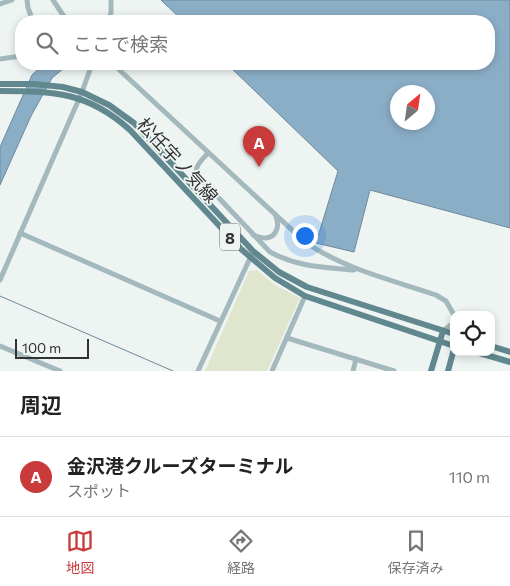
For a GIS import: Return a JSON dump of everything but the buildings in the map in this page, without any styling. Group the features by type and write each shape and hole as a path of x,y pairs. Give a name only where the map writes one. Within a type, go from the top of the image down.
{"main road":[{"name":"松任宇ノ気線","path":"0,84 49,89 81,95 109,105 134,123 275,278 305,296 450,345"},
{"name":"松任宇ノ気線","path":"0,91 18,87"},
{"name":"松任宇ノ気線","path":"252,254 279,272 307,287 450,333"},
{"path":"431,371 443,331"},
{"path":"495,347 510,352"},
{"path":"448,371 452,356"},
{"path":"490,356 510,362"}],"street":[{"path":"0,4 12,0"},
{"path":"27,0 31,15"},
{"path":"53,0 63,15"},
{"path":"110,15 111,0"},
{"path":"0,58 15,57"},
{"path":"0,280 81,95 90,70"},
{"path":"119,70 296,235 320,253 362,270 436,295 446,301 450,313"},
{"path":"208,153 198,165 197,175 270,252 283,259 308,266 362,270"},
{"path":"252,235 264,238 272,236 277,230 278,222 275,215"},
{"path":"20,233 220,321"},
{"path":"198,371 252,254"},
{"path":"272,371 305,296"},
{"path":"443,331 450,325"},
{"path":"287,338 394,371"},
{"path":"0,346 60,371"},
{"path":"353,371 356,359"}],"green space":[{"path":"257,270 275,285 300,298 267,371 205,371 249,271"}],"water":[{"path":"161,0 510,0 510,228 370,190 354,252 316,243 338,171 233,70 495,70 495,15 177,15"},
{"path":"37,70 62,70 52,78 31,116 0,185 0,147 32,75"}],"waterway":[{"path":"0,296 173,371"}],"place":[{"name":"金沢港クルーズターミナル","path":"259,167"}]}
